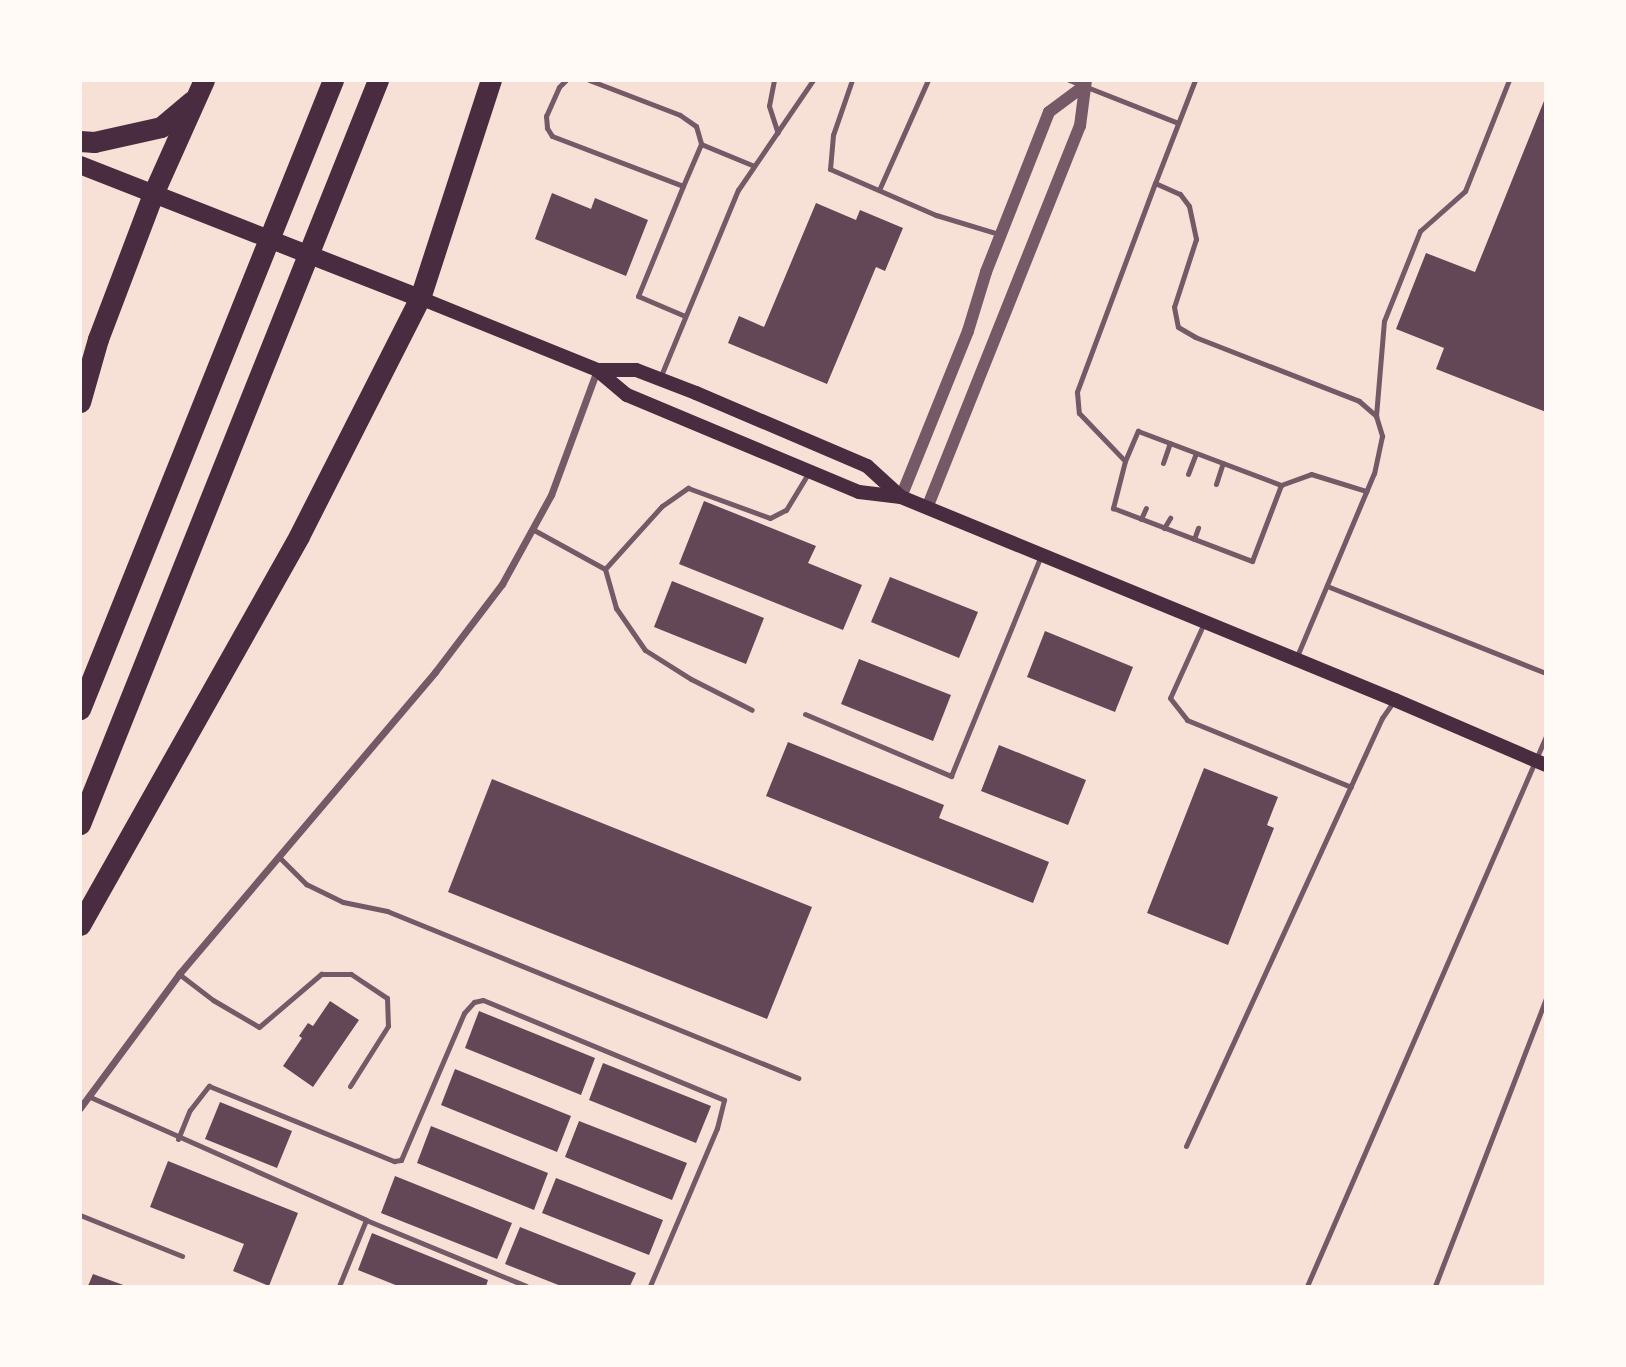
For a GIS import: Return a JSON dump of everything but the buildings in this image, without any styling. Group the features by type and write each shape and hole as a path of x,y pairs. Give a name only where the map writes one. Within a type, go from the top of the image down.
{"highway":[{"path":"80,709 333,80"},
{"path":"80,824 377,80"},
{"path":"80,925 299,536 420,298 491,80"},
{"path":"80,141 94,142 161,127 201,89"},
{"path":"80,402 98,339 153,194 201,89"}],"main road":[{"path":"80,165 597,370 627,395 859,492 901,497 1395,699 1540,763"},
{"path":"597,370 636,370 660,378 867,466 901,497"}],"street":[{"path":"901,497 968,331 1000,235 1049,112 1085,83"},
{"path":"928,508 1080,126 1085,83"},
{"path":"80,1108 179,974 435,672 502,584 534,530 579,424 597,370"}],"lane":[{"path":"566,80 559,87 547,116 547,128 552,136 684,186"},
{"path":"589,80 680,115 696,126 701,144 638,296 685,316"},
{"path":"774,80 769,106 778,133"},
{"path":"660,378 717,234 738,190 813,80"},
{"path":"852,80 833,135 830,169 936,215 1000,235"},
{"path":"879,190 928,80"},
{"path":"1069,80 1085,83 1178,123"},
{"path":"1125,461 1079,413 1077,392 1195,80"},
{"path":"1296,659 1366,491 1382,436 1376,416 1384,321 1420,231 1465,191 1509,80"},
{"path":"701,144 754,166"},
{"path":"1156,183 1180,194 1189,206 1196,240 1174,307 1178,327 1195,337 1359,401 1376,416"},
{"path":"1281,485 1252,561 1113,508 1125,461 1138,431 1281,485 1311,474 1366,491"},
{"path":"1163,463 1170,443"},
{"path":"1188,474 1196,453"},
{"path":"1216,484 1223,463"},
{"path":"605,569 662,506 688,488 770,518 786,510 809,471"},
{"path":"1141,519 1146,508"},
{"path":"1164,528 1170,518"},
{"path":"1194,539 1198,528"},
{"path":"534,530 605,569 616,608 645,650 691,679 752,710"},
{"path":"805,714 951,776 1041,556"},
{"path":"1327,586 1545,673"},
{"path":"1205,622 1170,698 1187,720 1351,787"},
{"path":"1186,1146 1382,718 1395,699"},
{"path":"1307,1286 1540,763 1545,736"},
{"path":"278,856 306,884 343,902 387,911 798,1078"},
{"path":"179,974 213,1000 259,1027 321,974 351,974 387,998 388,1026 350,1086"},
{"path":"1436,1286 1545,998"},
{"path":"178,1139 188,1115 209,1086 394,1161 401,1160 464,1013 474,1002 483,1000 716,1094 724,1100 723,1111 650,1286"},
{"path":"88,1097 178,1139 526,1286"},
{"path":"80,1215 182,1256"},
{"path":"339,1286 366,1220"}]}
